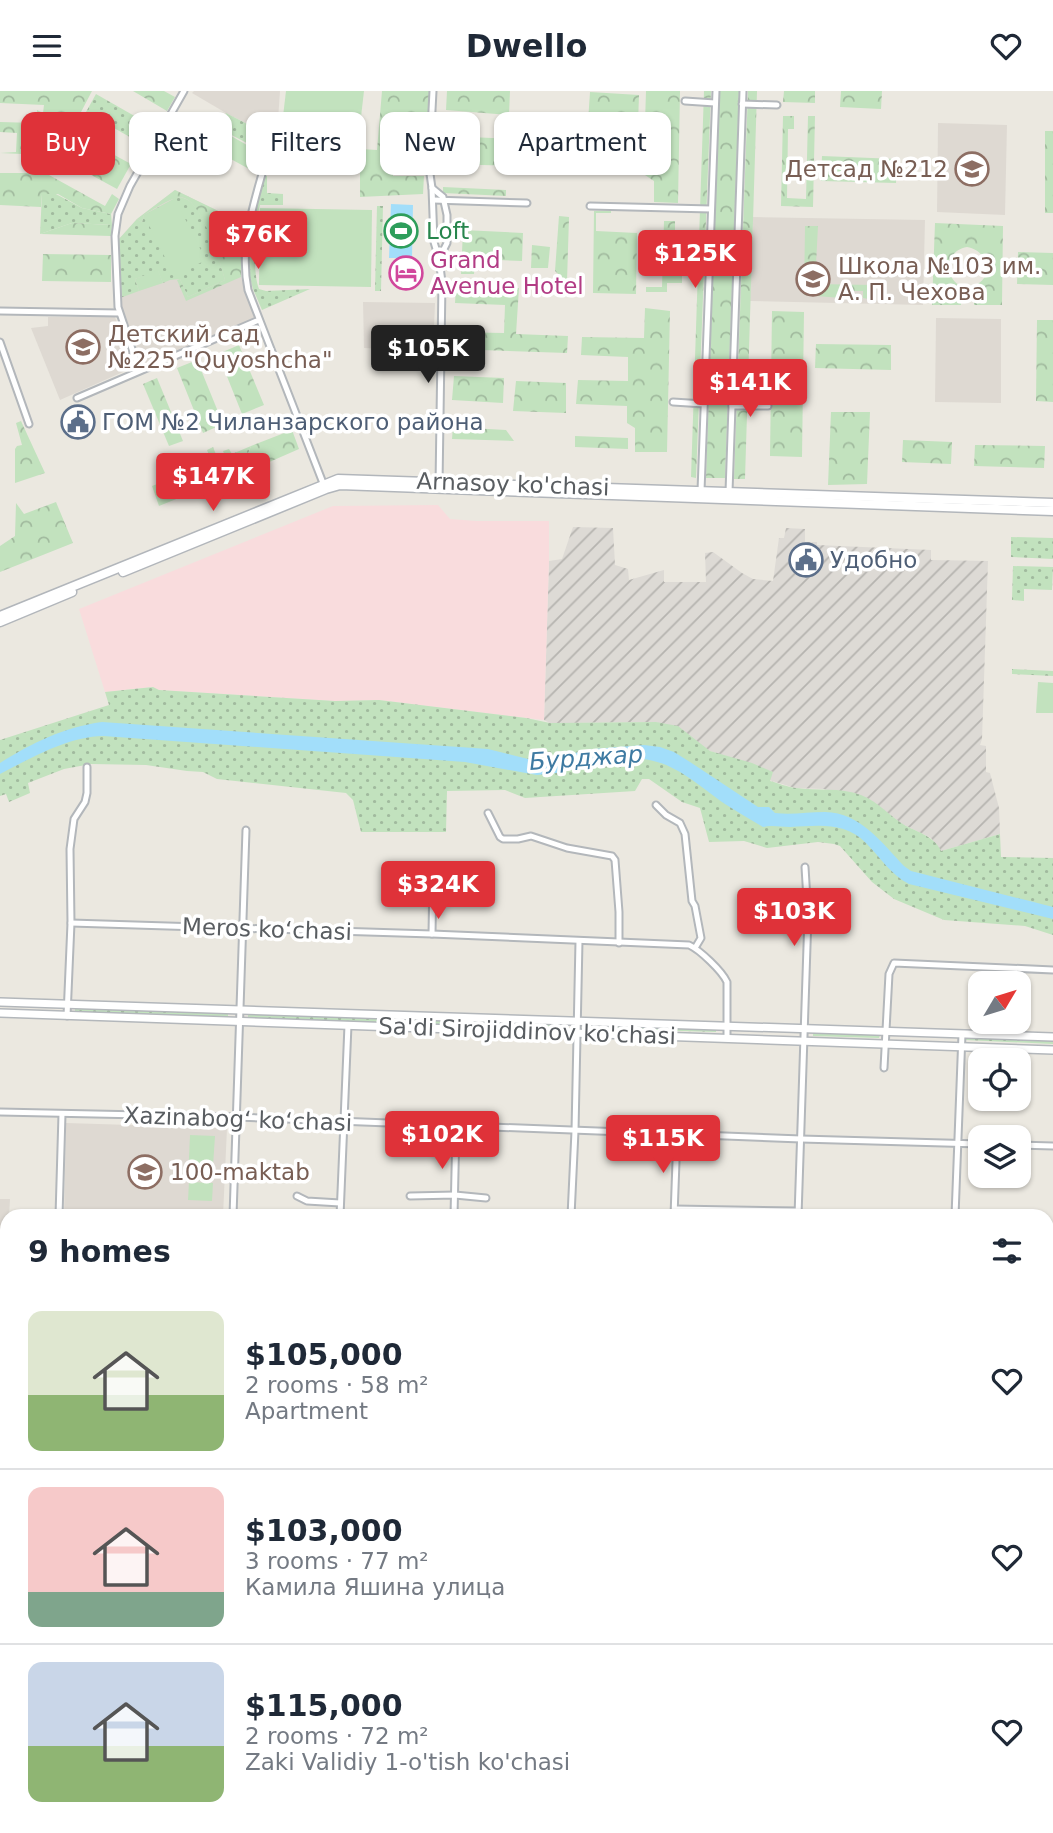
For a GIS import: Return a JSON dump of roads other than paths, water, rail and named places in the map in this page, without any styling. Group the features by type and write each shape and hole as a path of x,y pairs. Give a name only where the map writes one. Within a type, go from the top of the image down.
{"main road":[{"name":"Arnasoy ko'chasi","path":"0,616 340,478 439,486 1053,511"},
{"name":"Arnasoy ko'chasi","path":"728,496 1053,503"},
{"name":"Arnasoy ko'chasi","path":"0,622 170,549"}],"street":[{"path":"139,370 119,313 117,299 115,236 119,210 139,169 184,91"},
{"path":"433,91 429,167 434,242 443,295 439,486"},
{"path":"701,495 716,91"},
{"path":"728,496 743,91"},
{"path":"685,101 715,103"},
{"path":"742,104 777,105"},
{"path":"262,175 248,223 244,265 248,290 325,486"},
{"path":"432,188 443,197 447,215 447,243 439,259"},
{"path":"433,200 527,203"},
{"path":"590,206 711,209"},
{"path":"434,242 447,243"},
{"path":"0,311 119,313"},
{"path":"77,398 259,320"},
{"path":"0,342 29,424"},
{"path":"673,402 704,404"},
{"path":"732,406 768,406"},
{"path":"67,1016 71,923 69,849 74,819 87,793 87,767"},
{"path":"656,805 680,823 685,834 692,901 701,938 695,948 727,982 727,1038"},
{"path":"488,813 503,839 531,836 567,848 612,856 615,860 618,890 619,943"},
{"path":"233,1209 246,830"},
{"path":"798,1209 808,916 805,867"},
{"path":"432,934 433,877"},
{"name":"Meros ko‘chasi","path":"71,923 432,934 689,945 695,948"},
{"path":"571,1209 579,941"},
{"path":"884,1068 889,974 894,963 1053,970"},
{"name":"Sa'di Sirojiddinov ko'chasi","path":"0,1002 1053,1038"},
{"name":"Sa'di Sirojiddinov ko'chasi","path":"0,1013 1053,1049"},
{"path":"340,1209 348,1025"},
{"path":"955,1209 962,1034"},
{"name":"Xazinabog‘ ko‘chasi","path":"0,1112 237,1117 968,1143"},
{"path":"59,1209 62,1114"},
{"path":"454,1209 456,1127"},
{"path":"675,1209 677,1134"},
{"path":"1031,1145 1053,1146"},
{"path":"410,1196 454,1195 486,1198"},
{"path":"297,1196 307,1201 340,1202"}],"water":[{"name":"Loft","path":"391,204 413,205 412,258 389,258"},
{"name":"Бурджар","path":"102,722 488,749 541,760 594,749 644,745 660,747 674,752 758,807 769,807 775,813 825,812 849,817 869,830 911,871 1053,907 1053,919 909,884 891,871 866,843 849,831 830,826 763,827 675,769 641,759 593,764 537,775 465,762 103,736 63,744 0,774 0,763 36,743 61,732"}],"place":[{"name":"Детсад №212","path":"972,169"},
{"name":"Loft","path":"401,231"},
{"name":"Grand Avenue Hotel","path":"406,273"},
{"name":"Школа №103 им. А. П. Чехова","path":"813,279"},
{"name":"Детский сад №225 \"Quyoshcha\"","path":"83,347"},
{"name":"ГОМ №2 Чиланзарского района","path":"78,422"},
{"name":"Удобно","path":"806,560"},
{"name":"100-maktab","path":"145,1172"}]}
